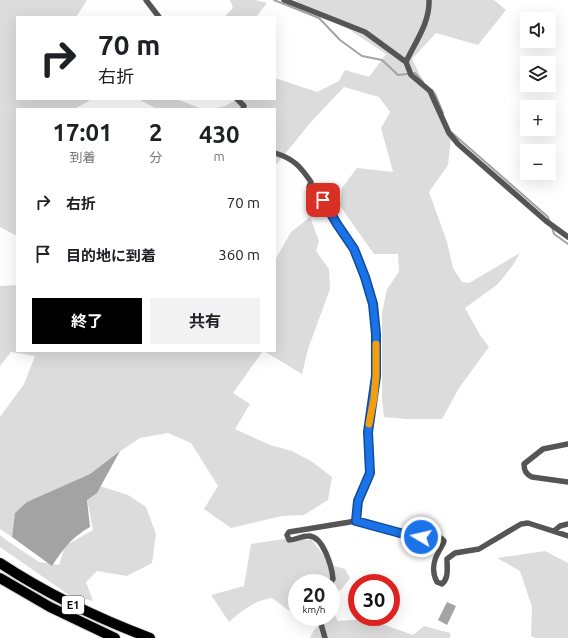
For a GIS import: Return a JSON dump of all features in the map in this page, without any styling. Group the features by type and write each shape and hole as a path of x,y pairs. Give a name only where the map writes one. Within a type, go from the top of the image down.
{"highway":[{"name":"E1","path":"0,563 59,598 105,620 150,638"},
{"name":"E1","path":"0,578 50,607 114,638"}],"street":[{"path":"146,0 158,16"},
{"path":"284,0 365,32 406,62 410,72 430,91 449,133 458,144 546,221 568,237"},
{"path":"406,62 430,12 429,0"},
{"path":"238,100 244,106 243,108"},
{"path":"276,153 287,157 301,168 312,182 309,187 323,200 354,249 365,277 373,304 376,334 376,376 368,432 370,473 358,501 356,521"},
{"path":"568,444 543,449 524,464 524,470 527,475 532,478 568,482"},
{"path":"333,574 322,544 316,538 308,536 289,540 287,535 292,531 356,521 411,536 441,538 444,541 443,546 438,553 433,576 437,582 442,584 446,581 447,577 447,559 455,553 479,549 521,524 528,523 568,536"},
{"path":"554,531 560,526 568,524"},
{"path":"322,626 325,638"}],"shaded area":[{"path":"0,0 87,0 77,16 16,16 16,100 89,101 76,108 16,108 16,235 0,227"},
{"path":"230,0 255,0 267,3 257,16 225,16 233,8"},
{"path":"294,0 494,0 506,10 478,45 436,33 412,59 451,137 448,165 429,192 447,242 453,268 462,282 469,283 520,253 513,265 498,284 465,308 480,335 489,347 459,388 442,419 406,419 384,417 382,399 382,313 387,289 399,272 398,254 374,254 340,206 342,188 357,168 393,172 381,128 390,112 379,97 344,87 311,122 276,165 276,108 217,108 225,106 236,100 276,100 276,78 317,92 339,81 345,70 369,77 386,54 350,30"},
{"path":"140,100 180,100 200,108 155,108"},
{"path":"310,217 319,241 316,251 329,269 330,289 308,349 302,374 266,352 276,352 276,258 291,232"},
{"path":"16,285 16,352 262,352 233,393 250,404 235,429 270,445 292,451 311,461 332,477 328,500 304,515 282,516 231,528 204,509 218,486 191,443 168,433 140,438 90,474 31,501 15,513 12,537 0,529 0,417 24,384 35,356 11,352 0,366 0,286"},
{"path":"120,451 97,493 87,500 90,527 68,544 52,566 12,537 15,513 27,502 90,474"},
{"path":"100,486 128,495 146,507 156,534 152,563 127,576 97,571 86,582 93,601 69,595 0,547 0,535 39,562 59,565 65,546 93,530 87,499 97,493"},
{"path":"284,539 312,540 331,565 345,569 348,574 348,581 340,590 340,574 288,574 288,610 272,598 265,599 244,610 229,622 211,595 244,586 251,544"},
{"path":"545,551 568,563 568,638 536,638 531,636 532,607 520,571 497,558"},
{"path":"447,602 456,606 447,625 438,620"},
{"path":"348,620 348,626 388,626 413,635 424,626 450,633 450,638 310,638 314,630 319,626 340,626 340,621"}],"waterway":[{"path":"274,0 319,18 340,40 362,56 382,60 398,75 415,73 423,82"},
{"path":"432,90 443,113"},
{"path":"451,132 548,217 549,221"},
{"path":"552,227 554,234 568,244"}],"slow traffic":[{"path":"369,424 376,376 376,344"}],"route":[{"path":"323,200 354,249 365,277 373,304 376,334 376,376 368,432 370,473 358,501 356,521 411,536 421,537"}]}
